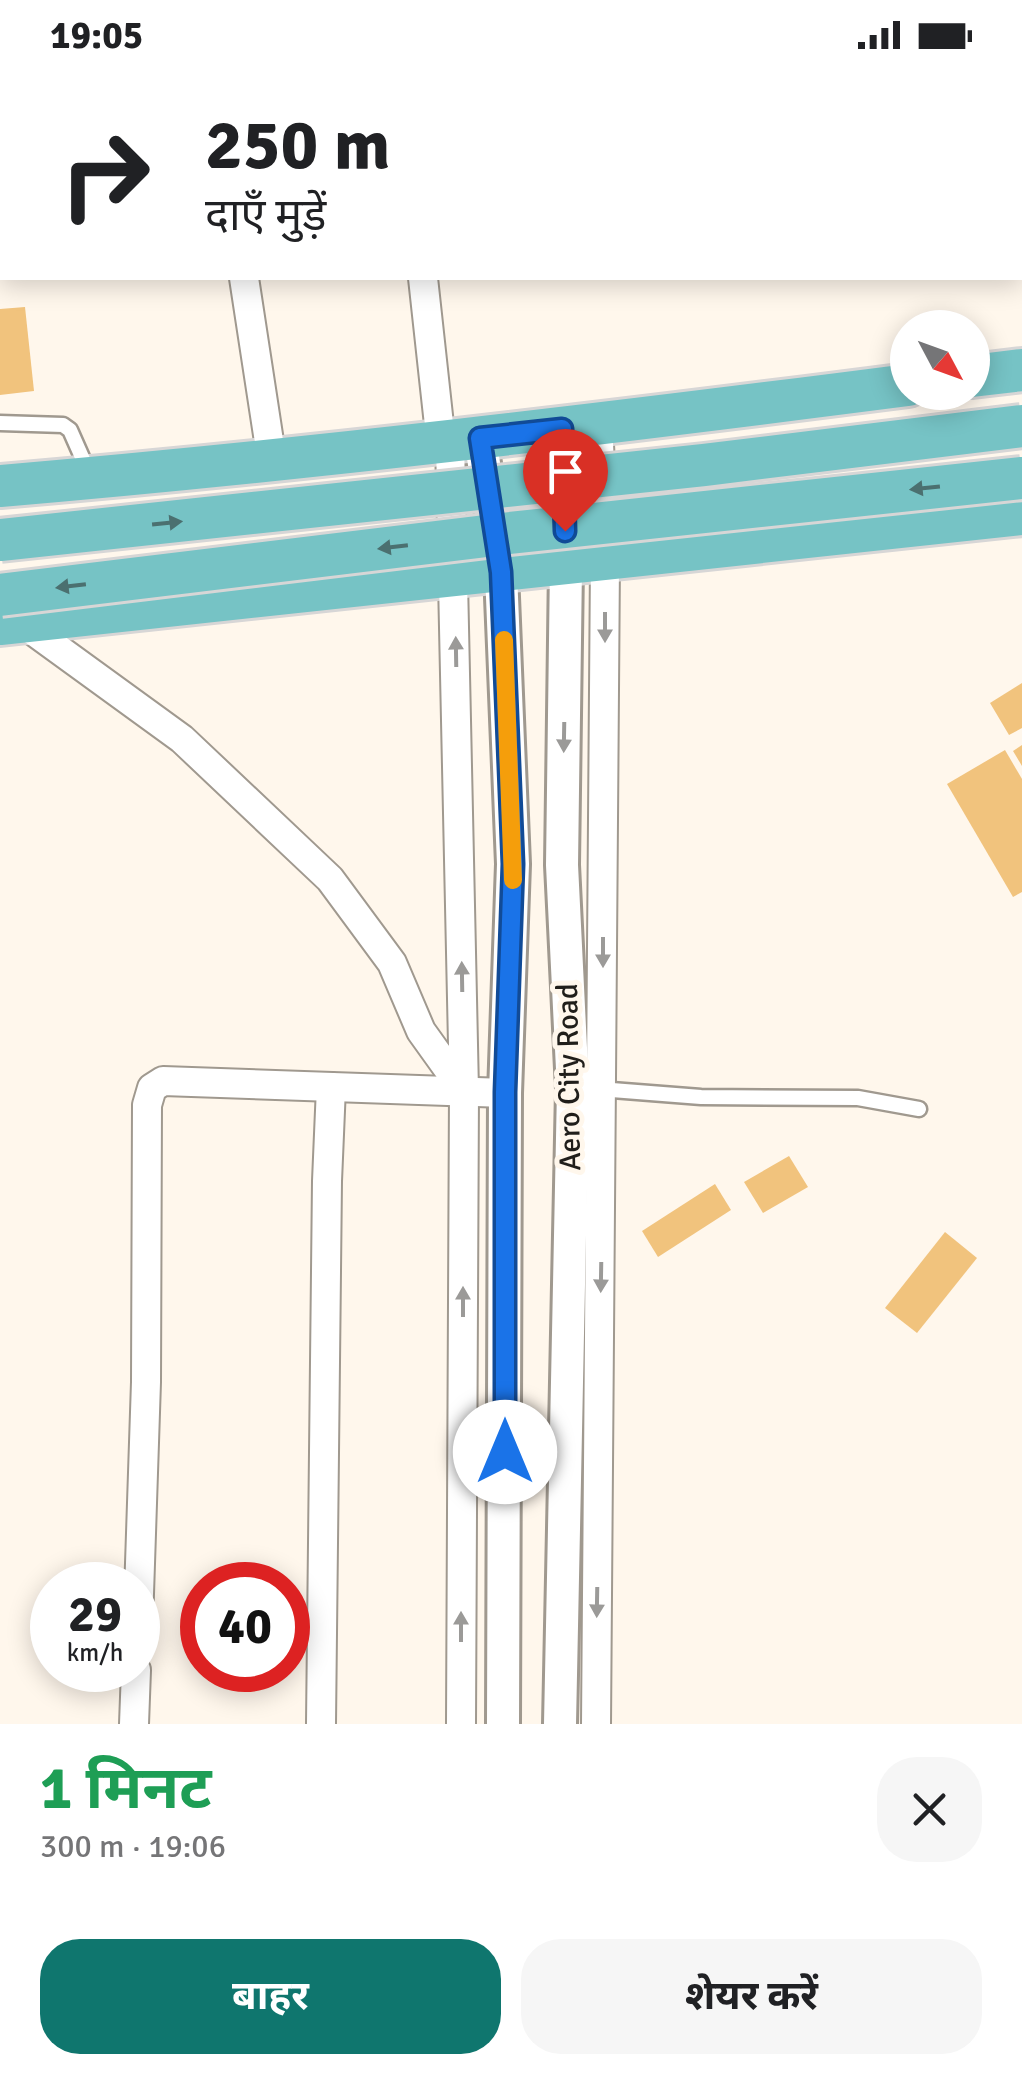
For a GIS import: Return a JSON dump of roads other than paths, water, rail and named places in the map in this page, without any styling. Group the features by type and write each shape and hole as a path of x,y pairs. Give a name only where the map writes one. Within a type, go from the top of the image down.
{"main road":[{"path":"990,374 1022,370"},
{"path":"0,486 457,441 890,387"},
{"path":"0,540 704,465 1022,426"},
{"path":"7,614 510,533 1022,478"},
{"path":"7,614 454,577 1022,514"}],"street":[{"path":"244,280 272,461"},
{"path":"423,280 457,441 454,577 464,1092 461,1724"},
{"name":"Aero City Road","path":"560,1724 588,1089 562,865 586,563 580,427"},
{"name":"Aero City Road","path":"457,441 501,572 513,864 505,1092 503,1724"},
{"path":"7,614 182,740 330,879 392,963 421,1032 464,1092"},
{"path":"140,1562 146,1382 147,1105 152,1088 164,1081 505,1092"},
{"path":"321,1724 327,1180 332,1086"},
{"path":"588,1089 596,1724"},
{"path":"134,1724 135,1692"}],"lane":[{"path":"0,423 63,426 70,430 92,478"},
{"path":"588,1089 701,1098 858,1098 920,1109"}]}
